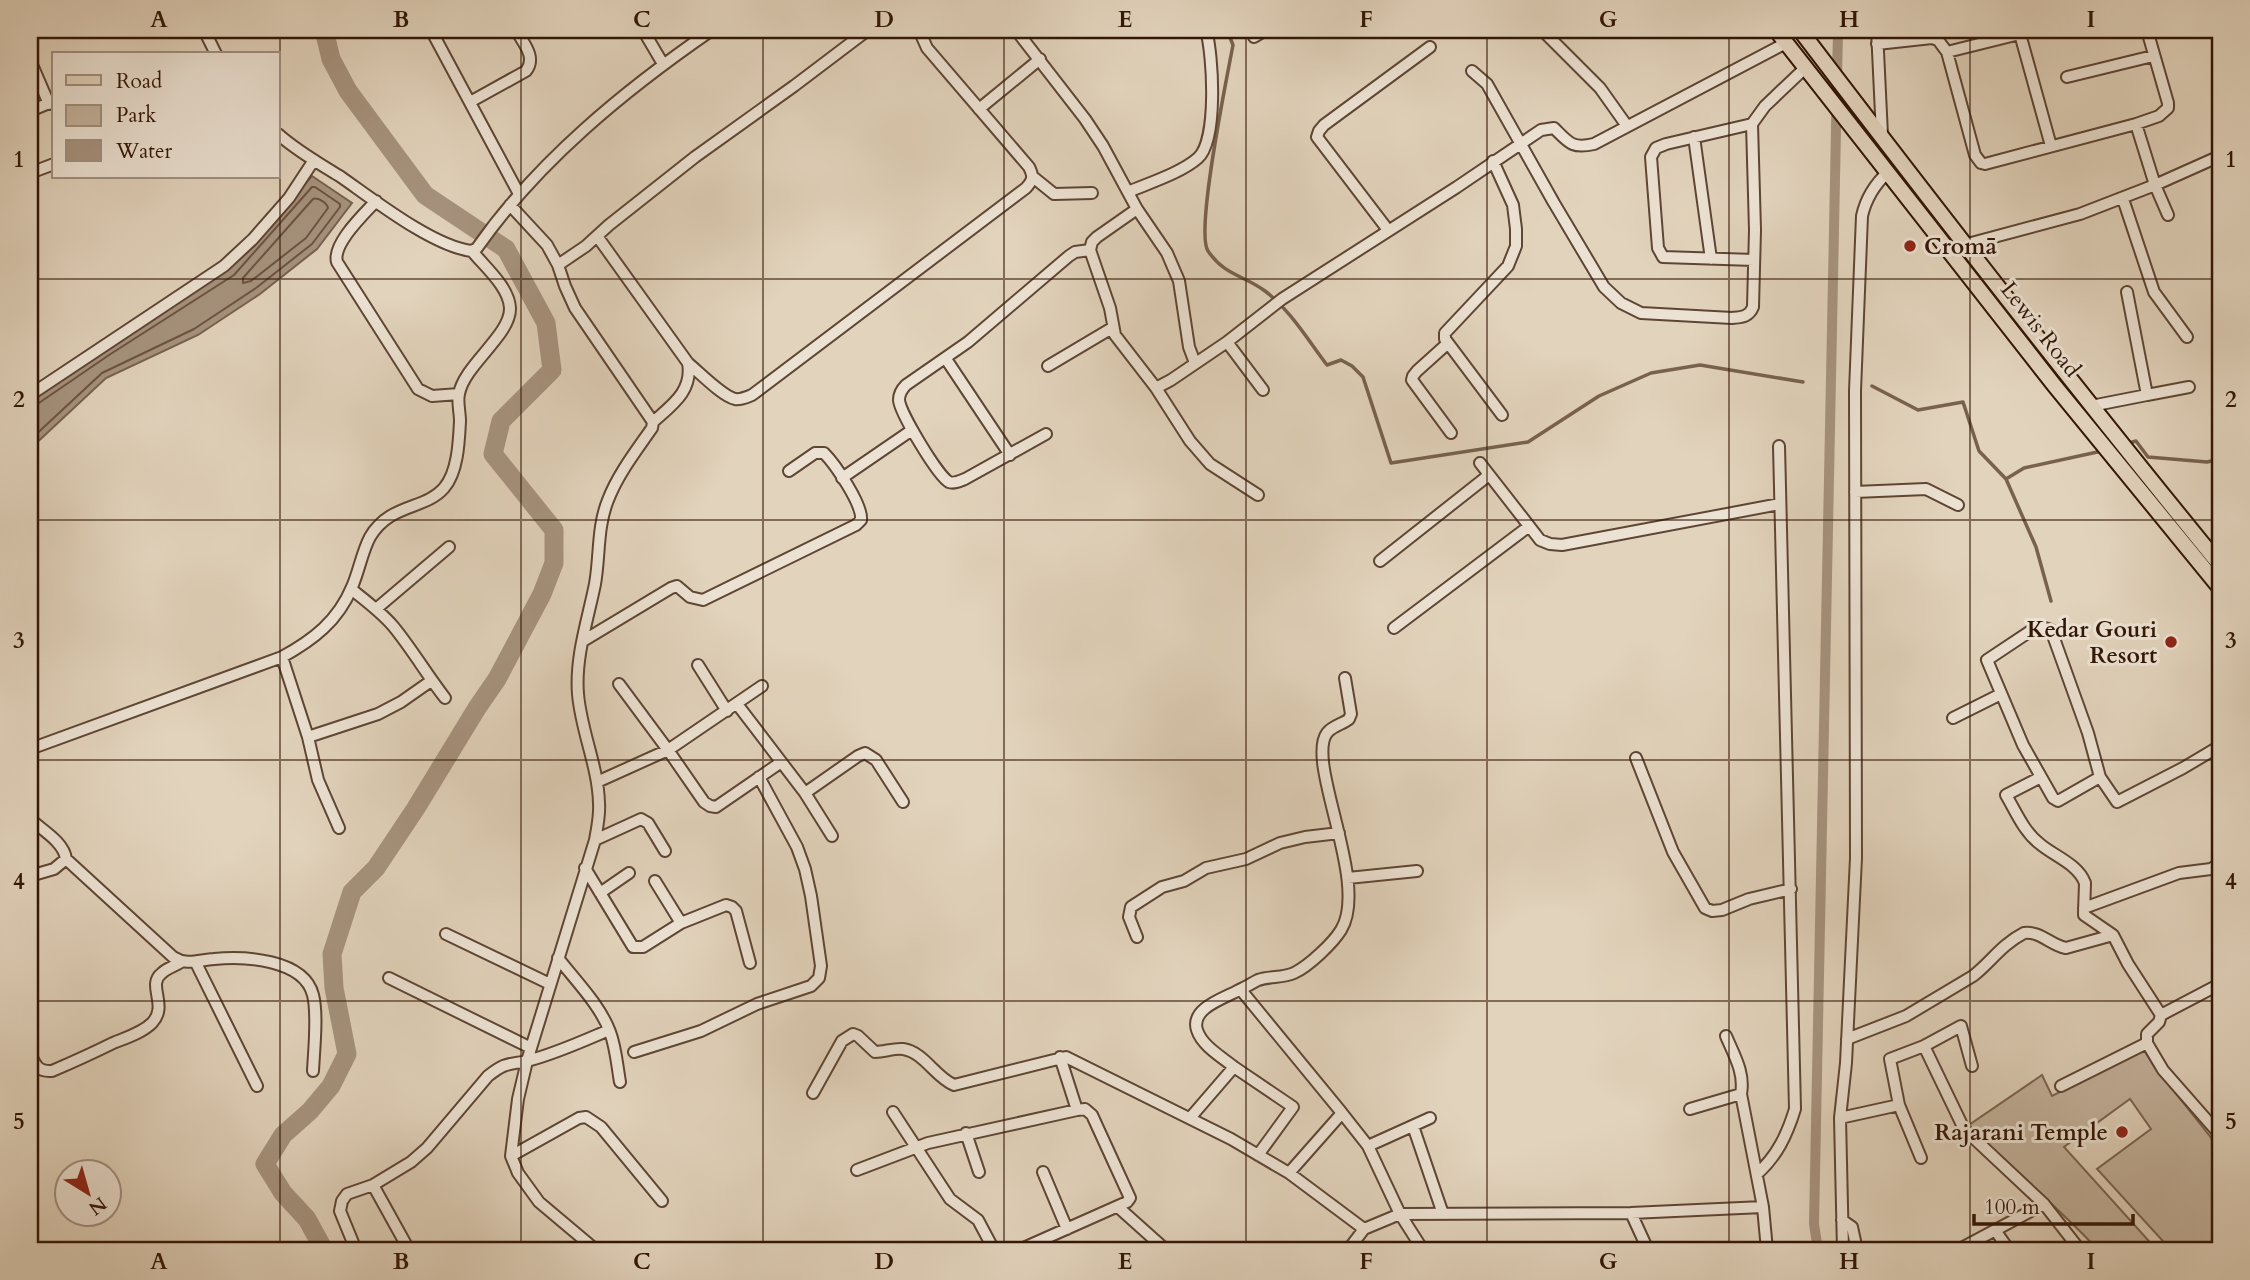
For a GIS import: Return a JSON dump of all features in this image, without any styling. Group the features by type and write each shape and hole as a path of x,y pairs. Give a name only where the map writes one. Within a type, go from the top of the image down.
{"main road":[{"name":"Lewis Road","path":"1776,30 1888,172 1958,249"},
{"name":"Lewis Road","path":"1800,30 1882,135 1958,249 2025,335 2040,367 2110,440 2220,565"},
{"name":"Lewis Road","path":"2025,335 2052,357 2091,406 2110,440"},
{"name":"Lewis Road","path":"2132,467 2220,589"}],"street":[{"path":"430,30 519,194"},
{"path":"470,102 526,71 530,66 531,56 516,30"},
{"path":"643,30 663,64"},
{"path":"475,250 499,216 564,148 663,64 712,30"},
{"path":"558,265 695,157 868,30"},
{"path":"919,30 927,48 1029,167 1033,177 1054,194 1092,194"},
{"path":"1128,192 1186,166 1196,159 1207,145 1213,81 1211,47 1206,30"},
{"path":"1254,37 1266,30"},
{"path":"1542,30 1601,88 1628,126"},
{"path":"1877,30 1882,135"},
{"path":"1947,52 2035,30"},
{"path":"1877,44 1932,38 1938,40 1947,52 1978,160 1985,164 2159,116 2168,108 2147,30"},
{"path":"208,31 215,52"},
{"path":"1020,31 1085,119 1137,209 1167,253 1178,281 1189,347 1195,363"},
{"path":"2021,34 2051,146"},
{"path":"1156,388 1227,342 1282,299 1541,130 1554,128 1569,143 1579,147 1594,144 1786,43"},
{"path":"1388,230 1317,137 1324,125 1430,47"},
{"path":"2067,77 2153,55"},
{"path":"30,60 52,103 30,111"},
{"path":"979,110 1040,60"},
{"path":"1472,71 1487,84 1604,287 1621,303 1641,313 1706,317 1744,317 1751,313 1754,307 1752,124 1765,106 1810,73"},
{"path":"1752,124 1666,144 1653,151 1651,157 1658,248 1664,257 1754,260"},
{"path":"2136,124 2155,185 2168,215"},
{"path":"30,749 282,657 320,633 335,618 351,589 370,537 391,515 434,497 446,486 452,474 460,421 459,394 465,379 506,327 510,311 509,299 475,250 455,248 429,235 280,135"},
{"path":"1694,138 1711,259"},
{"path":"1958,249 2080,214 2220,156"},
{"path":"1493,161 1513,205 1516,246 1508,266 1445,333 1447,344 1502,415"},
{"path":"30,395 225,266 253,239 318,162"},
{"path":"30,173 52,165"},
{"path":"1843,1250 1840,1118 1847,1039 1856,858 1855,492 1862,216 1870,193 1888,172"},
{"path":"597,236 688,363 727,395 743,399 752,395 1026,188 1033,177"},
{"path":"372,198 336,249 337,262 418,389 432,396 459,394"},
{"path":"2123,198 2154,292 2187,337"},
{"path":"510,205 547,245 575,308 653,422"},
{"path":"1137,209 1097,237 1090,250 1110,308 1112,328 1156,388 1190,441 1210,464 1258,495"},
{"path":"1046,435 956,483 949,482 912,430 899,401 905,385 946,359 1069,256 1075,252 1090,250"},
{"path":"2127,292 2147,395"},
{"path":"1048,366 1112,328"},
{"path":"1227,342 1263,390"},
{"path":"1447,344 1417,371 1412,380 1451,433"},
{"path":"946,359 1010,455"},
{"path":"587,1248 539,1202 518,1173 511,1156 518,1099 527,1061 595,840 599,802 597,782 578,693 583,641 595,584 600,529 608,500 621,474 652,428 653,422 687,387 690,374 688,363"},
{"path":"2091,406 2189,387"},
{"path":"842,478 912,430"},
{"path":"1757,1174 1772,1160 1788,1132 1795,1110 1779,446"},
{"path":"583,641 671,588 677,586 690,597 703,600 856,525 861,520 860,510 828,457 820,452 789,471"},
{"path":"1480,463 1528,527 1540,540 1550,544 1562,545 1780,504"},
{"path":"1380,561 1489,475"},
{"path":"1855,492 1926,489 1958,505"},
{"path":"1394,628 1528,527"},
{"path":"376,609 449,547"},
{"path":"351,589 392,625 445,698"},
{"path":"2101,777 2058,801 2053,798 2023,745 2001,694 1987,660 2038,626 2051,630 2101,777 2118,802 2220,746"},
{"path":"282,657 309,737 318,780 339,828"},
{"path":"698,665 805,793 832,836"},
{"path":"1258,1154 1293,1107 1209,1047 1196,1028 1197,1018 1210,1005 1259,980 1296,972 1338,935 1344,925 1348,912 1348,878 1323,764 1323,751 1327,733 1349,719 1351,714 1345,678"},
{"path":"309,737 378,714 431,681"},
{"path":"619,684 704,802 710,806 716,807 780,763"},
{"path":"597,782 668,750 762,686"},
{"path":"1953,719 2001,694"},
{"path":"805,793 865,753 876,760 903,802"},
{"path":"1636,758 1673,852 1705,908 1712,911 1722,910 1749,898 1791,889"},
{"path":"634,1052 701,1031 757,1004 811,986 819,978 821,966 805,869 797,847 759,777"},
{"path":"2041,777 2006,795 2026,830 2039,844 2063,859 2084,880 2084,915 2113,934 2128,964 2161,1015"},
{"path":"30,819 60,845 66,853 66,859 181,962 196,963 237,957 270,962 291,969 304,978 314,998 313,1071"},
{"path":"595,840 641,819 648,823 665,851"},
{"path":"1137,937 1129,917 1131,907 1162,887 1184,881 1206,868 1246,859 1280,843 1339,833"},
{"path":"30,876 54,869 66,859"},
{"path":"2084,908 2179,873 2211,870 2220,863"},
{"path":"586,868 633,947 643,947 681,923 726,905 732,906 736,911 750,963"},
{"path":"1348,878 1417,871"},
{"path":"600,893 629,873"},
{"path":"655,881 681,923"},
{"path":"1847,1039 1906,1016 1973,976 1993,955 2024,933 2040,934 2066,948 2113,934"},
{"path":"446,934 551,984"},
{"path":"558,958 609,1030 620,1082"},
{"path":"30,1053 38,1068 52,1071 135,1034 151,1024 158,1015 160,1007 155,986 157,978 181,962"},
{"path":"196,963 257,1086"},
{"path":"389,978 531,1048"},
{"path":"2220,984 2161,1015 2159,1022 2147,1034 2147,1043 2163,1070 2220,1135"},
{"path":"1241,990 1368,1146 1400,1214 1423,1250"},
{"path":"1921,1158 1899,1105 1891,1059 1924,1046 1961,1026 1972,1066"},
{"path":"356,1250 340,1211 347,1194 373,1185 428,1148 488,1076 510,1063 527,1061 609,1030"},
{"path":"813,1093 842,1041 853,1034 875,1052 905,1049 916,1054 947,1082 954,1085 1060,1057 1071,1059 1258,1154 1289,1173 1364,1229"},
{"path":"1726,1036 1742,1072 1741,1094 1763,1207 1767,1250"},
{"path":"2061,1086 2147,1043"},
{"path":"1924,1046 1964,1129 2044,1204 2080,1250"},
{"path":"1060,1057 1077,1110"},
{"path":"1190,1118 1234,1067"},
{"path":"1690,1110 1741,1094"},
{"path":"1840,1118 1899,1105"},
{"path":"857,1170 915,1148 966,1133 1085,1109 1092,1115 1130,1198 1118,1207 1019,1250"},
{"path":"894,1112 950,1199 978,1220 994,1250"},
{"path":"1289,1173 1342,1112"},
{"path":"511,1156 579,1118 586,1117 601,1127 662,1201"},
{"path":"1368,1146 1430,1118"},
{"path":"1413,1126 1443,1214"},
{"path":"966,1133 979,1172"},
{"path":"1043,1172 1067,1229"},
{"path":"373,1185 409,1250"},
{"path":"1958,1250 2044,1204"},
{"path":"1118,1207 1166,1250"},
{"path":"1348,1250 1364,1229 1400,1214 1631,1213 1763,1207"},
{"path":"1631,1213 1648,1250"},
{"path":"1842,1220 1853,1227 1857,1250"},
{"path":"1995,1230 2009,1250"}],"green space":[{"path":"2144,1050 2220,1149 2220,1250 2171,1250 2097,1169 2151,1129 2130,1099 2064,1147 2157,1250 2098,1250 1969,1125 2042,1075 2052,1096"}],"water":[{"path":"312,176 352,203 317,249 260,294 198,335 106,378 30,449 30,401 229,269"}],"waterway":[{"path":"324,30 331,59 348,91 425,195 506,249 546,323 552,370 501,421 493,454 554,530 554,563 542,594 497,679 376,868 352,892 332,954 334,988 347,1054 331,1086 310,1111 283,1135 265,1164 283,1193 307,1219 324,1250"},
{"path":"1227,30 1233,45 1209,186 1205,238 1208,251 1221,266 1265,291 1283,307 1327,365 1341,360 1363,377 1391,463 1528,442 1599,396 1651,373 1700,365 1803,382"},
{"path":"1818,1250 1814,1224 1838,30"},
{"path":"1872,386 1918,410 1963,402 1979,451 2006,479 2024,468 2102,451"},
{"path":"2126,444 2136,441 2148,457 2207,462 2220,459"},
{"path":"2006,479 2036,547 2051,601"}],"place":[{"name":"Cromā","path":"1910,246"},
{"name":"Kedar Gouri Resort","path":"2171,642"},
{"name":"Rajarani Temple","path":"2122,1132"}]}
